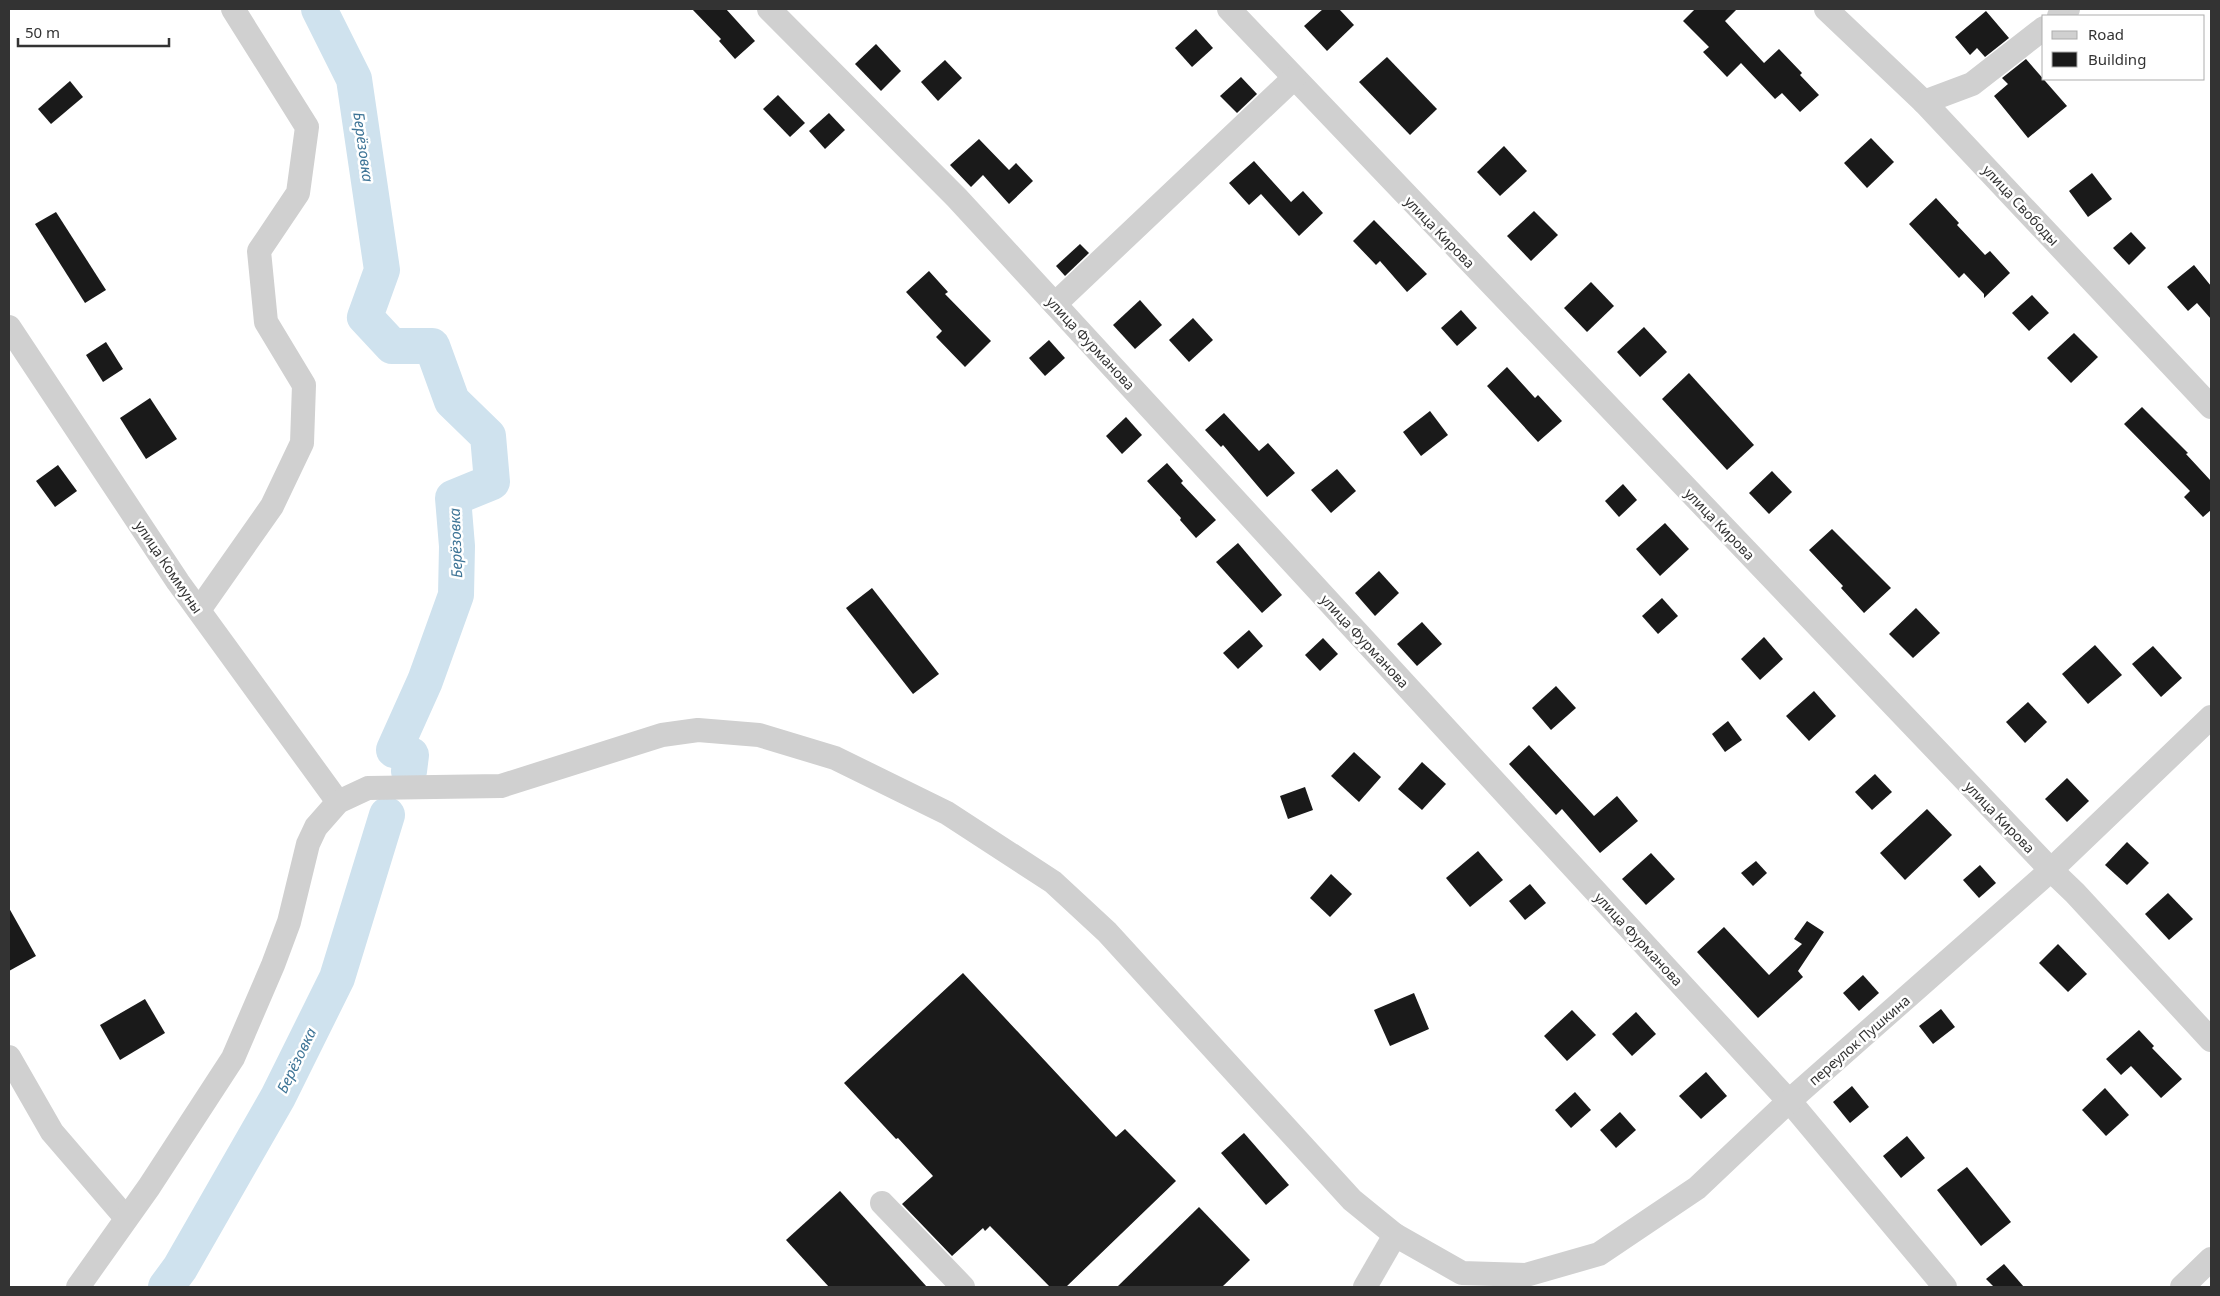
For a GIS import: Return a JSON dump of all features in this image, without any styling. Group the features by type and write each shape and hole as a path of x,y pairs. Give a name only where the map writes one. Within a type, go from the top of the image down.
{"street":[{"path":"199,610 272,506 302,443 304,385 266,322 259,251 298,193 307,127 233,9"},
{"name":"улица Фурманова","path":"769,9 957,198 1797,1110 1945,1287"},
{"name":"улица Кирова","path":"1229,9 2051,870 2076,893 2211,1040"},
{"name":"улица Свободы","path":"1826,9 1924,102 2211,407"},
{"path":"1924,102 1972,84 2042,30"},
{"path":"1055,304 1294,78"},
{"name":"улица Коммуны","path":"9,327 199,610 338,802"},
{"name":"переулок Пушкина","path":"1463,1280 1526,1275 1599,1254 1697,1188 1788,1102 2051,870 2211,717"},
{"path":"78,1287 149,1187 233,1058 273,965 289,922 308,844 316,827 338,802 368,788 501,786 662,734 698,730 759,735 835,758 947,813 1053,882 1113,939 1352,1200 1395,1235 1463,1280"},
{"path":"9,1057 52,1132 126,1218"},
{"path":"882,1203 963,1287"},
{"path":"1366,1287 1395,1235"},
{"path":"2182,1287 2211,1259"}],"building":[{"path":"692,9 726,9 755,41 735,59 719,41 721,39"},
{"path":"1323,9 1339,9 1354,25 1327,51 1304,26"},
{"path":"1695,9 1737,9 1725,21 1764,63 1779,49 1802,73 1800,75 1819,95 1800,112 1782,93 1775,99 1741,63 1727,77 1703,52 1709,47 1683,21"},
{"path":"1986,11 2009,38 1985,57 1977,48 1970,55 1955,37"},
{"path":"1196,29 1213,48 1192,67 1175,48"},
{"path":"876,44 901,71 881,91 855,64"},
{"path":"1387,57 1437,109 1410,135 1359,82"},
{"path":"2026,59 2042,77 2042,80 2044,80 2067,106 2028,138 1994,96 2008,84 2002,78"},
{"path":"945,60 962,78 938,101 921,82"},
{"path":"1241,77 1257,94 1237,113 1220,96"},
{"path":"70,81 83,97 51,124 38,109"},
{"path":"778,95 805,123 790,137 763,109"},
{"path":"829,113 845,130 825,149 809,131"},
{"path":"1871,138 1894,162 1867,188 1844,163"},
{"path":"979,139 1009,170 1016,163 1033,181 1009,204 983,175 971,187 950,165"},
{"path":"1504,146 1527,171 1500,196 1477,172"},
{"path":"1254,161 1291,202 1303,191 1323,213 1299,236 1261,194 1249,205 1229,183"},
{"path":"2092,173 2112,199 2088,217 2069,191"},
{"path":"1936,198 1959,223 1957,225 1985,255 1990,251 2010,273 1984,298 1984,294 1964,273 1959,278 1909,224"},
{"path":"1534,211 1558,235 1531,261 1507,236"},
{"path":"56,212 106,290 85,303 35,224"},
{"path":"1374,220 1427,274 1407,292 1380,261 1376,265 1353,241"},
{"path":"2131,232 2146,248 2129,265 2113,248"},
{"path":"1080,244 1089,253 1065,276 1056,266"},
{"path":"2194,265 2211,286 2211,319 2197,303 2188,311 2167,287"},
{"path":"929,271 948,292 945,294 991,341 965,367 936,337 942,331 906,292"},
{"path":"1591,282 1614,306 1587,332 1564,308"},
{"path":"2032,295 2049,313 2029,331 2012,313"},
{"path":"1140,300 1162,325 1135,349 1113,325"},
{"path":"1461,310 1477,328 1457,346 1441,328"},
{"path":"1193,318 1213,340 1189,362 1169,340"},
{"path":"1644,327 1667,352 1640,377 1617,352"},
{"path":"2074,333 2098,357 2071,383 2047,358"},
{"path":"1049,340 1065,358 1045,376 1029,358"},
{"path":"106,342 123,369 103,382 86,355"},
{"path":"1507,367 1535,398 1538,395 1562,421 1538,442 1487,386"},
{"path":"1689,373 1754,445 1727,470 1662,399"},
{"path":"150,398 177,439 146,459 120,418"},
{"path":"2142,407 2188,453 2186,454 2211,481 2211,510 2203,517 2184,497 2190,491 2124,424"},
{"path":"1430,411 1448,435 1421,456 1403,432"},
{"path":"1224,413 1259,451 1268,443 1295,473 1267,497 1223,445 1221,447 1205,430"},
{"path":"1126,417 1142,435 1122,454 1106,436"},
{"path":"1167,463 1183,481 1181,483 1216,520 1196,538 1180,520 1181,518 1147,481"},
{"path":"58,465 77,491 55,507 36,481"},
{"path":"1337,469 1356,491 1331,513 1311,490"},
{"path":"1772,471 1792,492 1769,514 1749,493"},
{"path":"1623,484 1637,500 1619,517 1605,501"},
{"path":"1665,523 1689,549 1660,576 1636,549"},
{"path":"1832,529 1891,588 1864,613 1841,588 1843,586 1809,550"},
{"path":"1238,543 1282,595 1262,613 1216,562"},
{"path":"1379,571 1399,593 1375,616 1355,593"},
{"path":"872,588 939,674 913,694 846,608"},
{"path":"1662,598 1678,616 1658,634 1642,616"},
{"path":"1916,608 1940,633 1913,658 1889,634"},
{"path":"1422,622 1442,644 1417,666 1397,644"},
{"path":"1249,630 1263,646 1238,669 1223,653"},
{"path":"1764,637 1783,659 1760,680 1741,659"},
{"path":"1323,638 1338,654 1320,671 1305,655"},
{"path":"2095,645 2122,675 2088,704 2062,674"},
{"path":"2153,646 2182,678 2161,697 2132,664"},
{"path":"1556,686 1576,708 1551,730 1532,708"},
{"path":"1814,691 1836,716 1809,741 1786,716"},
{"path":"2028,702 2047,722 2025,743 2006,722"},
{"path":"1728,721 1742,740 1725,752 1712,734"},
{"path":"1529,745 1594,816 1617,796 1638,821 1600,853 1562,809 1556,815 1509,764"},
{"path":"1354,752 1381,777 1359,802 1331,776"},
{"path":"1422,762 1446,784 1422,810 1398,789"},
{"path":"1875,774 1892,792 1872,810 1855,792"},
{"path":"2067,778 2089,801 2067,822 2045,799"},
{"path":"1305,787 1313,810 1288,819 1280,796"},
{"path":"1927,809 1952,835 1905,880 1880,853"},
{"path":"2127,842 2149,863 2127,885 2105,865"},
{"path":"1478,851 1503,880 1470,907 1446,878"},
{"path":"1651,853 1675,879 1646,905 1622,879"},
{"path":"1756,861 1767,873 1753,886 1741,873"},
{"path":"1980,865 1996,883 1979,898 1963,880"},
{"path":"1331,874 1352,894 1330,917 1310,898"},
{"path":"1530,884 1546,903 1525,920 1509,901"},
{"path":"2168,893 2193,919 2169,940 2145,914"},
{"path":"9,908 36,956 9,971"},
{"path":"1807,921 1824,932 1798,971 1803,977 1758,1018 1697,952 1724,927 1769,975 1802,944 1794,939"},
{"path":"2058,944 2087,974 2068,992 2039,963"},
{"path":"963,973 1116,1137 1125,1129 1176,1181 1066,1287 1050,1287 990,1226 985,1231 983,1228 952,1256 902,1204 933,1176 844,1083"},
{"path":"1863,975 1879,993 1859,1011 1843,993"},
{"path":"1414,993 1429,1029 1390,1046 1374,1010"},
{"path":"145,999 165,1033 120,1060 100,1025"},
{"path":"1941,1009 1955,1027 1933,1044 1919,1026"},
{"path":"1572,1010 1596,1035 1567,1061 1544,1036"},
{"path":"1636,1012 1656,1034 1632,1056 1612,1034"},
{"path":"2139,1030 2154,1046 2152,1048 2182,1079 2161,1098 2131,1066 2121,1075 2106,1059"},
{"path":"1706,1072 1727,1096 1701,1119 1679,1096"},
{"path":"1852,1086 1869,1107 1850,1123 1833,1102"},
{"path":"2105,1088 2129,1115 2106,1136 2082,1110"},
{"path":"1575,1092 1591,1110 1571,1128 1555,1110"},
{"path":"1620,1112 1636,1130 1616,1148 1600,1130"},
{"path":"1244,1133 1289,1185 1266,1205 1221,1153"},
{"path":"1907,1136 1925,1158 1901,1178 1883,1156"},
{"path":"1967,1167 2011,1222 1981,1246 1937,1190"},
{"path":"840,1191 927,1287 829,1287 786,1240"},
{"path":"1199,1207 1250,1260 1222,1287 1117,1287"},
{"path":"2004,1264 2024,1287 1994,1287 1986,1279"}],"waterway":[{"name":"Берёзовка","path":"319,9 354,79 382,270 365,317 392,346 432,346 452,401 488,436 492,482 453,498 457,546 456,595 425,681 394,750 411,755 409,771"},
{"name":"Берёзовка","path":"166,1287 180,1268 278,1097 337,978 387,815"}]}
